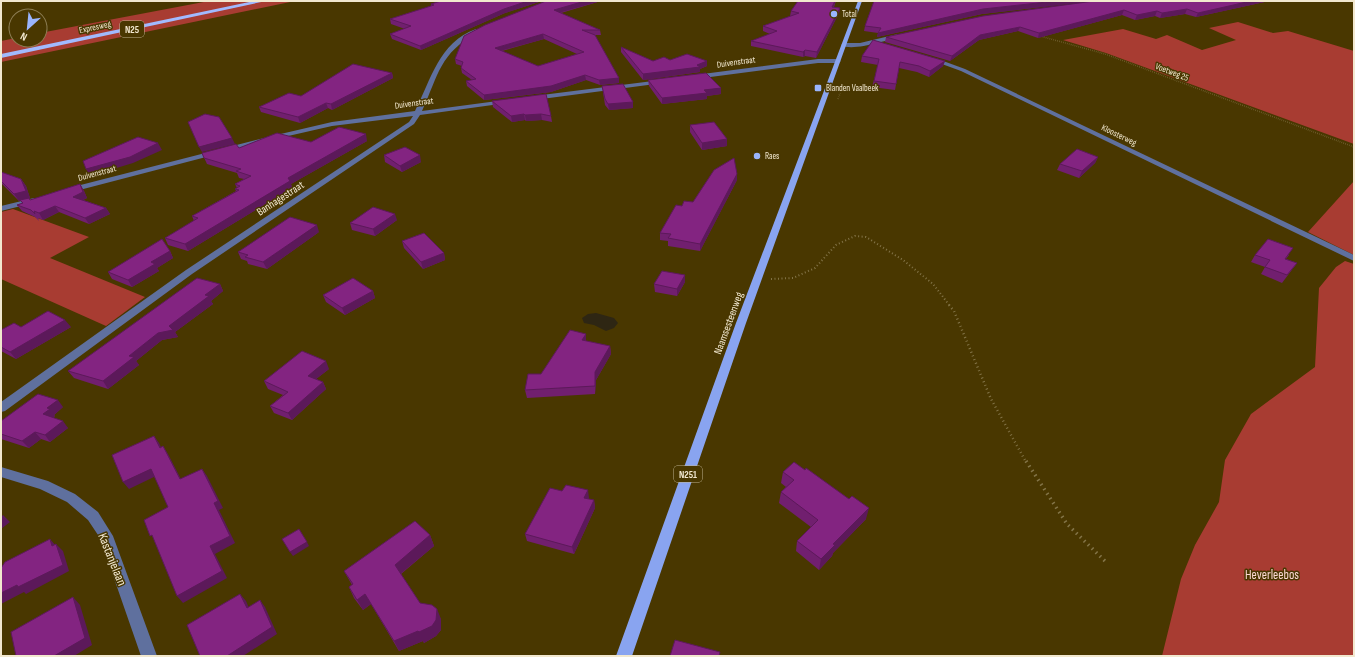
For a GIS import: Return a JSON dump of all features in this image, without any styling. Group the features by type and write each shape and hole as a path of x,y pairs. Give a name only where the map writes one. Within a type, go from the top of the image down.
{"highway":[{"name":"Expresweg","path":"1,49 236,1"},
{"name":"Expresweg","path":"1,56 263,1"}],"main road":[{"name":"Naamsesteenweg","path":"624,656 758,279 860,1"}],"street":[{"name":"Banhagestraat","path":"1,408 189,272 412,123 427,89 450,46 465,36 485,27"},
{"path":"844,45 857,46 908,33"},
{"path":"871,42 885,46"},
{"name":"Kloosterweg","path":"926,57 963,70 1354,258"},
{"name":"Duivenstraat","path":"689,78 812,62 838,61"},
{"path":"528,99 667,81"},
{"name":"Duivenstraat","path":"60,193 274,137 332,124 512,101"},
{"path":"1,208 45,197"},
{"name":"Kastanjelaan","path":"1,472 44,485 71,498 93,516 106,536 149,656"}],"path":[{"name":"Voetweg 25","path":"1039,36 1105,54 1354,148"},
{"path":"758,279 793,278 816,268 836,245 855,236 866,237 903,260 927,279 933,284 954,311 991,399 1021,454 1067,524 1107,563"}],"green space":[{"path":"209,1 295,1 1,62 1,41 8,40 8,48 48,48 48,31"},
{"path":"1238,22 1273,33 1288,31 1354,51 1354,144 1106,53 1063,40 1123,29 1156,39 1167,35 1202,50 1236,40 1209,28"},
{"path":"1354,181 1354,255 1308,232"},
{"path":"13,209 89,237 50,258 145,297 106,326 1,279 1,212"},
{"name":"Heverleebos","path":"1345,261 1354,264 1354,656 1162,656 1181,579 1195,545 1219,502 1225,460 1251,414 1315,367 1319,288 1336,267"}],"shaded area":[{"path":"596,313 614,318 618,323 614,328 606,331 594,325 584,323 582,318 588,314"}],"building":[{"path":"441,1 528,1 504,9 420,46 390,34 411,26 390,19 434,5 431,4"},
{"path":"546,1 585,1 554,10 600,30 582,30 595,35 619,78 599,80 585,75 551,86 484,95 466,81 476,79 461,68 463,62 455,59 464,36 485,25","holes":["543,34 584,52 538,66 495,48"]},
{"path":"798,1 835,1 832,7 840,8 817,52 805,50 803,52 751,41 777,31 763,26 799,13 791,11"},
{"path":"874,1 1056,1 983,9 878,33 881,28 865,26"},
{"path":"1094,1 1251,1 1198,13 1187,9 1162,13 1157,11 1137,15 1124,10 1039,33 1020,27 980,35 952,56 886,37 983,16"},
{"path":"873,40 945,61 930,71 919,66 900,62 896,84 874,81 879,59 862,56"},
{"path":"621,47 653,61 664,57 670,60 687,54 707,61 697,65 700,67 643,74"},
{"path":"353,64 392,73 331,104 326,103 298,117 259,107 289,93 301,96"},
{"path":"706,73 721,88 704,90 707,93 662,98 648,80"},
{"path":"623,84 633,102 608,104 605,99 602,86"},
{"path":"546,94 551,116 541,114 524,114 511,116 492,101"},
{"path":"205,114 219,117 232,138 199,147 188,122"},
{"path":"714,122 727,139 702,143 690,125"},
{"path":"339,127 366,134 288,178 290,181 185,244 165,238 198,218 192,216 239,190 235,189 240,186 235,184 251,176 236,171 241,169 204,158 202,153 236,144 239,148 277,133 311,142"},
{"path":"138,137 158,143 130,157 86,169 83,161"},
{"path":"405,147 420,155 400,166 384,155"},
{"path":"1077,149 1098,157 1082,171 1060,164"},
{"path":"734,158 737,174 700,244 668,238 671,234 660,233 676,205 682,206 684,201 693,202 714,170"},
{"path":"1,172 21,179 26,191 14,194 1,181"},
{"path":"80,184 83,192 73,197 106,208 85,218 55,206 39,213 34,211 35,214 31,210 17,205 23,203 20,200 29,198 30,200"},
{"path":"373,207 395,214 373,229 350,223"},
{"path":"290,217 317,225 263,262 245,257 248,255 238,252"},
{"path":"424,233 444,253 421,262 402,241"},
{"path":"162,239 170,251 151,262 155,264 128,280 108,272"},
{"path":"1268,239 1293,248 1285,259 1297,263 1287,275 1265,267 1270,260 1255,255"},
{"path":"662,271 685,275 677,289 654,284"},
{"path":"197,278 220,284 205,295 209,296 169,326 173,330 158,333 129,356 134,357 103,381 68,371"},
{"path":"353,278 373,291 342,308 323,295"},
{"path":"48,311 65,320 10,352 1,347 1,330 14,323 21,327"},
{"path":"570,330 586,334 582,340 610,346 595,372 595,386 525,390 528,374 541,374"},
{"path":"302,351 326,361 308,376 323,382 288,413 270,406 288,392 264,381"},
{"path":"38,394 58,400 47,408 50,409 43,414 63,421 45,435 35,432 22,441 1,434 1,421"},
{"path":"154,436 160,448 163,446 180,479 202,469 218,501 214,503 230,536 210,546 222,571 177,596 152,535 150,536 144,520 168,507 151,469 123,482 112,455"},
{"path":"794,462 805,470 806,468 849,499 852,496 869,508 833,544 835,545 821,559 797,541 818,520 781,492 794,480 783,472"},
{"path":"566,485 588,490 584,498 594,500 572,547 525,534 550,488 562,491"},
{"path":"415,521 430,535 395,565 420,603 432,605 437,609 436,620 432,626 394,641 365,594 357,600 349,587 353,584 344,571"},
{"path":"299,529 307,542 290,552 282,539"},
{"path":"50,539 52,546 56,544 63,565 18,587 17,585 1,593 1,568 5,562"},
{"path":"240,594 247,608 260,600 272,627 227,656 200,656 187,625"},
{"path":"73,597 85,638 54,656 16,656 11,632"},
{"path":"675,640 720,652 719,656 670,656"}],"place":[{"name":"Total","path":"834,14"},
{"name":"Blanden Vaalbeek","path":"818,88"},
{"name":"Raes","path":"757,156"}]}
